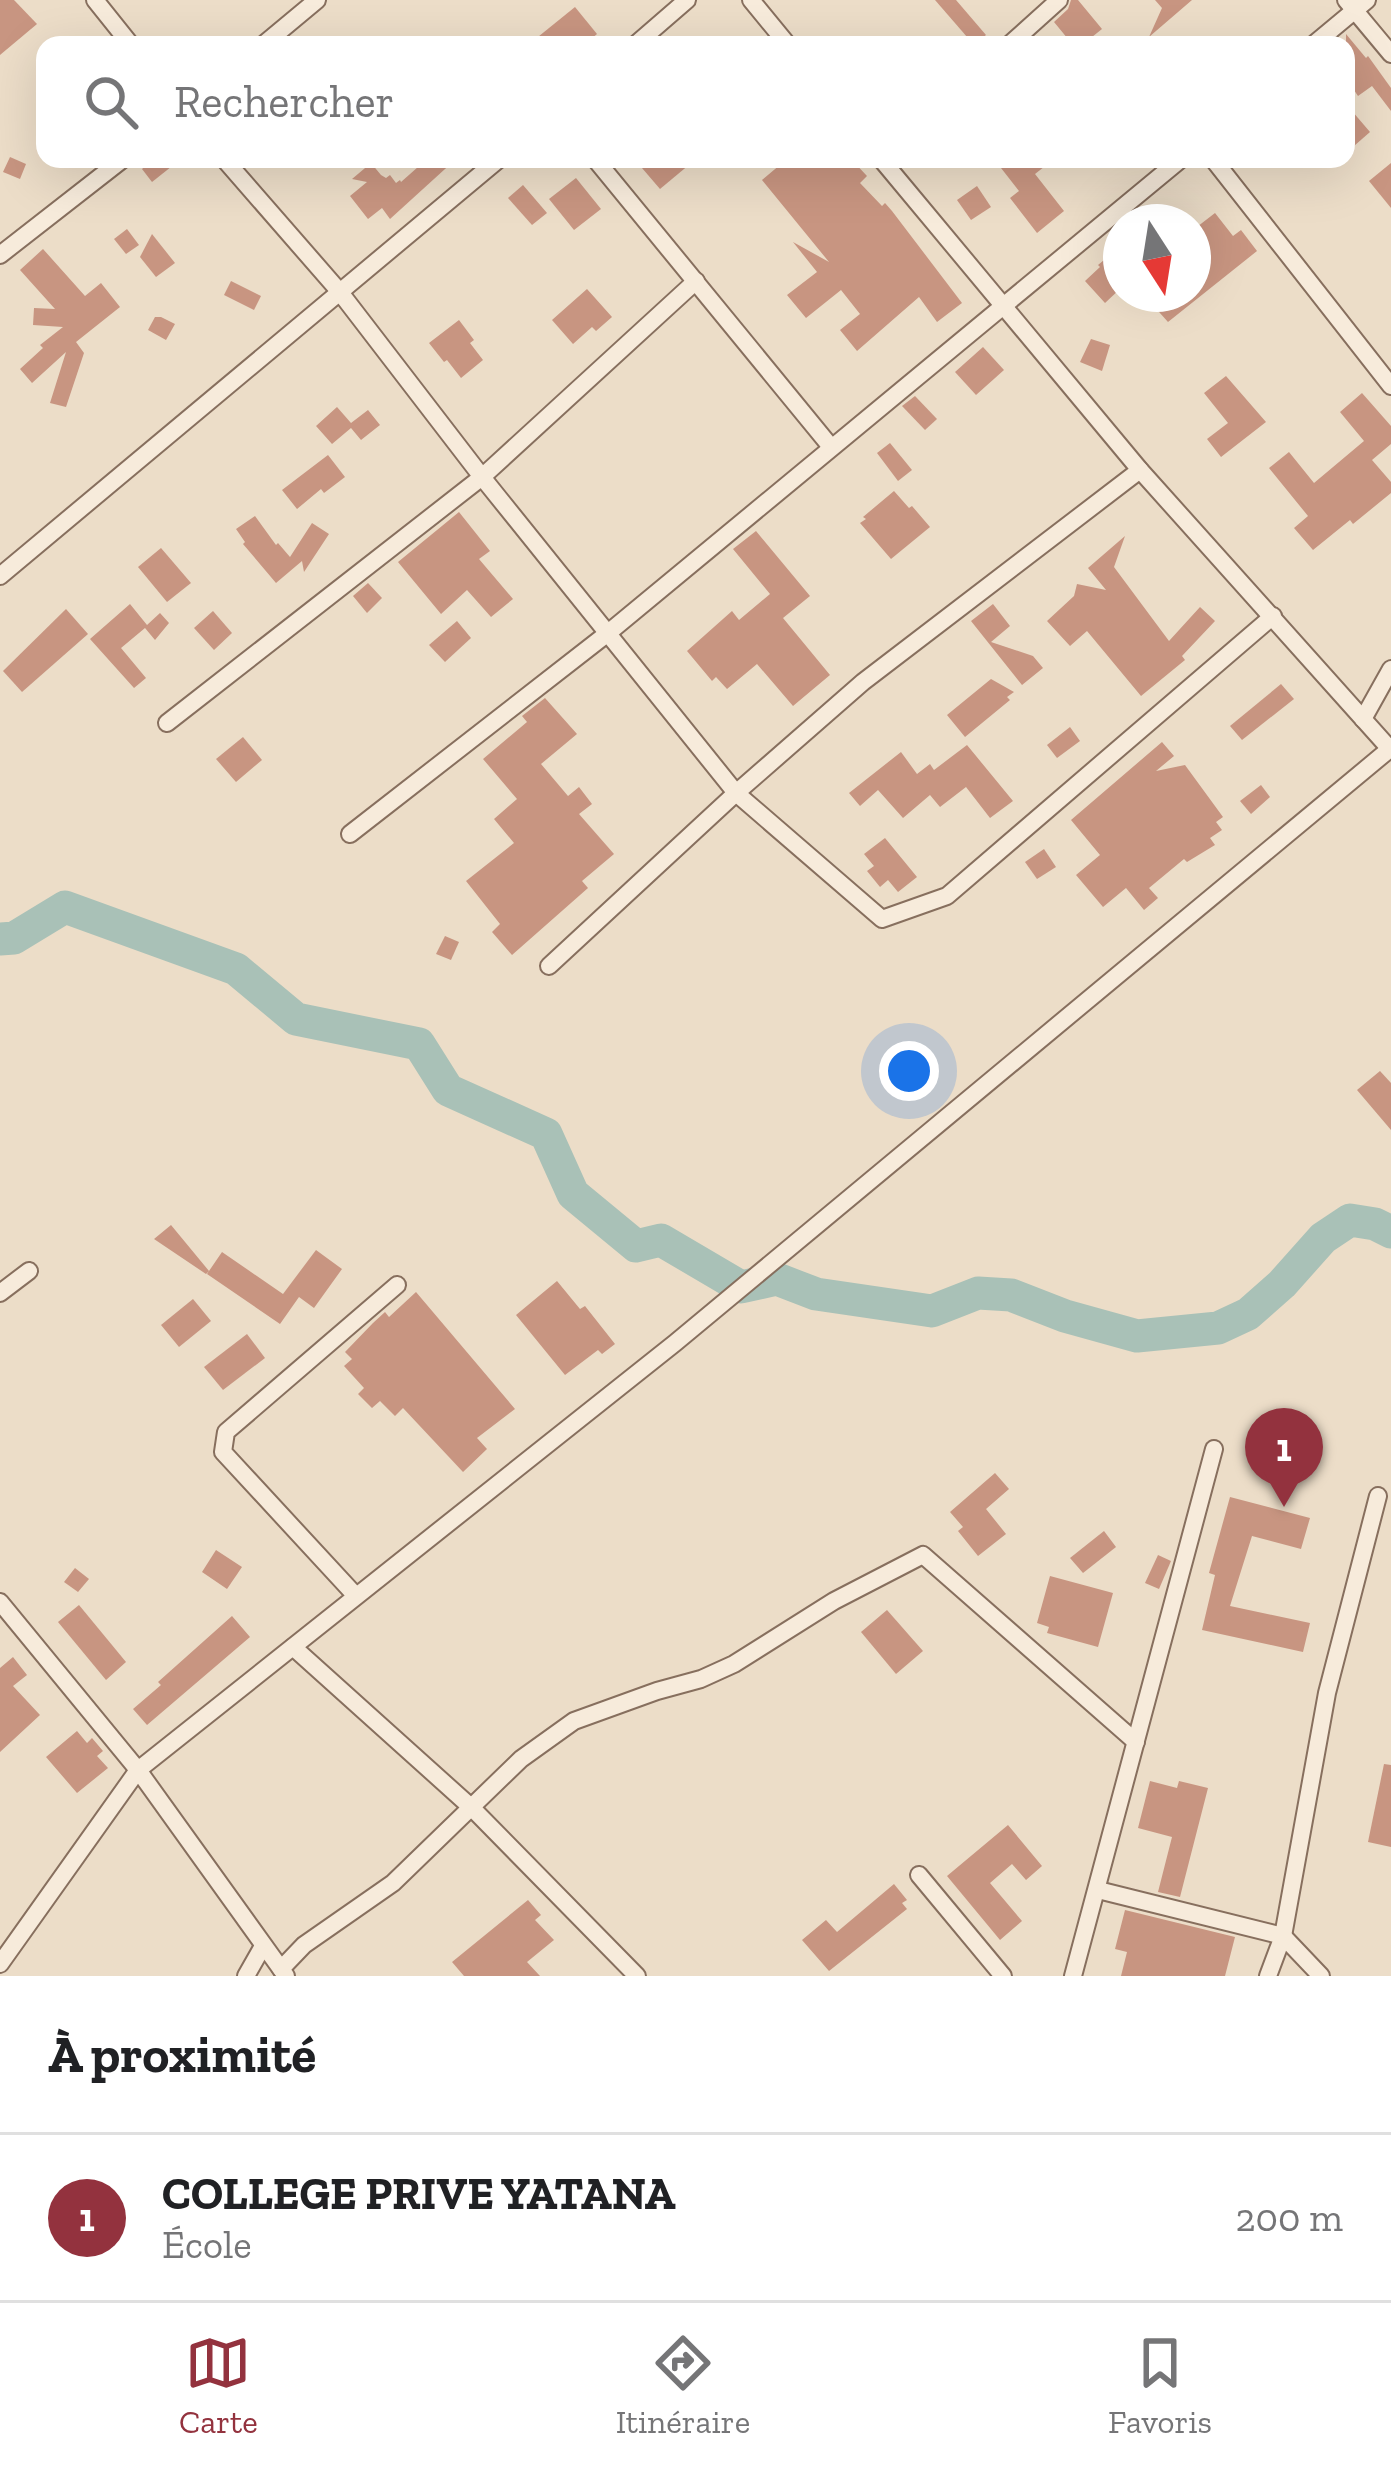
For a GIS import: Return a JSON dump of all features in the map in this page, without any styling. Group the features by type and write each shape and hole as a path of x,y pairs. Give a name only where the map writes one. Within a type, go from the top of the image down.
{"street":[{"path":"95,0 123,36"},
{"path":"274,36 317,0"},
{"path":"645,36 687,0"},
{"path":"751,0 781,36"},
{"path":"1019,36 1059,0"},
{"path":"1322,36 1356,3 1391,54"},
{"path":"0,255 111,168"},
{"path":"232,168 339,291 736,793 882,919 947,896 1273,616"},
{"path":"0,576 488,168"},
{"path":"603,168 831,447"},
{"path":"0,1964 138,1770 675,1343 1391,749 1140,470 888,168"},
{"path":"350,834 608,633 1170,168"},
{"path":"1220,168 1391,386"},
{"path":"167,723 482,477 696,280"},
{"path":"549,966 863,682 1140,470"},
{"path":"1363,719 1391,669"},
{"path":"0,1292 28,1271"},
{"path":"356,1596 223,1452 226,1432 397,1285"},
{"path":"1073,1976 1214,1449"},
{"path":"1268,1976 1283,1936 1327,1693 1378,1496"},
{"path":"0,1602 138,1770 283,1973 304,1945 393,1883 521,1759 574,1721 734,1664 834,1601 923,1555 1136,1742"},
{"path":"292,1647 472,1808 637,1976"},
{"path":"920,1875 1003,1976"},
{"path":"1098,1890 1283,1936 1321,1976"},
{"path":"246,1976 263,1946"}],"building":[{"path":"0,0 14,0 37,24 0,55"},
{"path":"935,0 956,0 986,35 966,36"},
{"path":"1071,0 1078,0 1102,29 1093,36 1066,36 1054,22"},
{"path":"1155,0 1192,0 1149,36 1162,8"},
{"path":"575,7 597,34 595,36 539,36"},
{"path":"1355,45 1391,88 1391,111 1372,86 1358,96"},
{"path":"1355,114 1370,132 1355,145"},
{"path":"10,157 26,164 20,179 3,172"},
{"path":"1391,163 1391,208 1369,181"},
{"path":"143,168 170,168 152,182"},
{"path":"365,168 375,168 386,178 390,175 401,182 417,168 446,168 390,219 382,208 368,219 350,196 367,182 352,179"},
{"path":"642,168 685,168 660,189"},
{"path":"776,168 859,168 867,176 860,183 892,211 962,303 937,322 919,297 857,351 840,330 860,314 841,290 806,318 787,295 817,272 793,242 829,262 762,180"},
{"path":"1001,168 1043,168 1035,174 1064,211 1037,233 1010,198 1019,191"},
{"path":"576,178 601,209 574,230 549,199"},
{"path":"523,185 547,213 532,225 508,198"},
{"path":"977,186 991,207 971,220 957,200"},
{"path":"1215,213 1233,236 1241,230 1257,251 1211,288 1211,216"},
{"path":"127,229 139,245 126,254 114,239"},
{"path":"152,234 175,263 156,277 140,257"},
{"path":"43,249 85,296 101,283 120,307 76,342 84,353 66,407 50,403 66,352 32,383 20,369 63,327 33,325 34,308 55,309 20,270"},
{"path":"1103,261 1103,301 1085,281"},
{"path":"231,281 261,296 254,310 224,295"},
{"path":"587,289 612,317 573,344 552,320"},
{"path":"1159,312 1181,312 1168,322"},
{"path":"155,317 175,324 166,340 148,330"},
{"path":"459,320 483,360 461,378 429,343"},
{"path":"1091,339 1110,345 1102,371 1080,362"},
{"path":"983,347 1004,370 976,395 955,372"},
{"path":"1226,376 1266,422 1221,457 1207,439 1228,423 1204,393"},
{"path":"1362,393 1391,426 1391,444 1372,460 1391,482 1391,493 1313,550 1294,528 1308,516 1269,468 1289,452 1314,483 1364,441 1340,412"},
{"path":"915,396 937,419 925,430 902,406"},
{"path":"337,407 351,423 368,410 380,425 361,440 351,428 332,444 316,426"},
{"path":"890,443 912,470 898,481 877,453"},
{"path":"328,455 345,477 297,509 282,490"},
{"path":"894,491 930,527 891,559 860,523"},
{"path":"459,512 490,551 479,559 513,599 491,617 467,590 441,614 398,562"},
{"path":"255,516 290,557 312,523 329,534 304,572 302,561 276,583 236,529"},
{"path":"756,531 810,596 783,618 830,675 793,706 757,664 727,689 716,677 712,681 687,651 732,611 739,620 770,594 733,549"},
{"path":"1125,536 1114,567 1169,641 1200,607 1215,621 1182,656 1185,660 1141,696 1087,631 1070,646 1047,621 1074,596 1077,584 1106,590 1088,568"},
{"path":"161,548 191,583 167,602 138,567"},
{"path":"368,583 382,598 367,613 353,596"},
{"path":"130,604 147,625 160,613 169,623 155,640 145,628 121,648 146,678 134,688 90,639"},
{"path":"993,604 1010,626 991,642 1033,656 1043,668 1022,685 971,621"},
{"path":"66,609 88,634 22,692 3,671"},
{"path":"213,611 232,633 214,650 194,628"},
{"path":"457,621 471,638 445,662 429,645"},
{"path":"991,679 1014,692 965,737 947,715"},
{"path":"1281,684 1294,699 1242,740 1230,726"},
{"path":"545,698 577,734 541,764 568,796 579,787 592,804 579,814 614,854 582,881 588,888 512,955 492,932 500,924 466,881 514,843 494,819 517,799 483,759 527,722 522,716"},
{"path":"1070,727 1080,741 1057,758 1047,745"},
{"path":"243,737 262,760 236,782 216,759"},
{"path":"1162,742 1174,756 1156,771 1185,765 1223,817 1216,822 1222,830 1210,838 1215,845 1187,862 1184,859 1149,888 1158,898 1144,910 1126,888 1103,907 1076,875 1100,855 1071,820"},
{"path":"967,745 1013,801 990,818 966,787 940,807 930,795 903,818 878,790 860,806 849,793 901,752 917,774 930,764 934,770"},
{"path":"1261,785 1270,797 1251,814 1240,801"},
{"path":"885,838 917,877 898,892 888,880 880,887 867,871 874,866 864,854"},
{"path":"1044,849 1056,867 1037,879 1025,862"},
{"path":"445,936 459,942 451,960 436,954"},
{"path":"1380,1071 1391,1083 1391,1130 1357,1090"},
{"path":"171,1225 209,1271 206,1274 154,1239"},
{"path":"316,1250 342,1269 314,1308 299,1297 280,1324 207,1274 222,1252 283,1294"},
{"path":"557,1281 580,1309 585,1306 615,1344 602,1354 598,1350 565,1375 516,1315"},
{"path":"416,1292 515,1409 477,1438 487,1449 463,1472 403,1408 395,1416 380,1401 372,1408 358,1394 364,1388 344,1366 352,1359 345,1352 373,1323 385,1312 389,1317"},
{"path":"193,1299 211,1321 179,1347 161,1325"},
{"path":"247,1334 265,1358 223,1390 204,1367"},
{"path":"995,1473 1009,1489 986,1509 1006,1534 978,1556 950,1512"},
{"path":"1230,1497 1310,1518 1301,1549 1252,1536 1230,1606 1310,1623 1303,1652 1202,1630 1215,1575 1209,1573"},
{"path":"1104,1531 1116,1547 1083,1573 1070,1558"},
{"path":"216,1550 242,1567 227,1589 202,1572"},
{"path":"1158,1555 1171,1561 1159,1589 1145,1583"},
{"path":"75,1568 89,1579 78,1592 64,1582"},
{"path":"1050,1576 1113,1593 1098,1647 1047,1633 1049,1627 1037,1623"},
{"path":"79,1605 126,1662 106,1680 58,1622"},
{"path":"887,1610 923,1651 896,1674 861,1632"},
{"path":"232,1616 250,1637 147,1725 133,1709"},
{"path":"13,1657 27,1675 13,1686 40,1715 0,1752 0,1668"},
{"path":"77,1731 103,1751 97,1756 108,1768 77,1793 46,1757"},
{"path":"1384,1764 1391,1765 1391,1847 1368,1842"},
{"path":"1150,1781 1177,1788 1179,1781 1208,1788 1180,1897 1158,1892 1172,1837 1138,1828"},
{"path":"1008,1825 1042,1866 1026,1880 1012,1864 990,1883 1022,1921 1000,1940 947,1876"},
{"path":"894,1884 907,1900 902,1903 907,1909 829,1971 802,1940 826,1920 837,1932"},
{"path":"528,1900 541,1915 535,1920 554,1940 527,1962 540,1976 464,1976 452,1962"},
{"path":"1125,1910 1235,1937 1225,1976 1121,1976 1127,1952 1115,1949"}],"waterway":[{"path":"0,939 14,938 65,907 236,969 296,1019 419,1044 448,1090 546,1134 573,1194 636,1246 661,1240 741,1287 777,1279 816,1294 932,1311 978,1293 1011,1295 1137,1336 1218,1328 1248,1314 1323,1238 1350,1220 1391,1232"}],"place":[{"name":"COLLEGE PRIVE YATANA","path":"1284,1507"}]}
